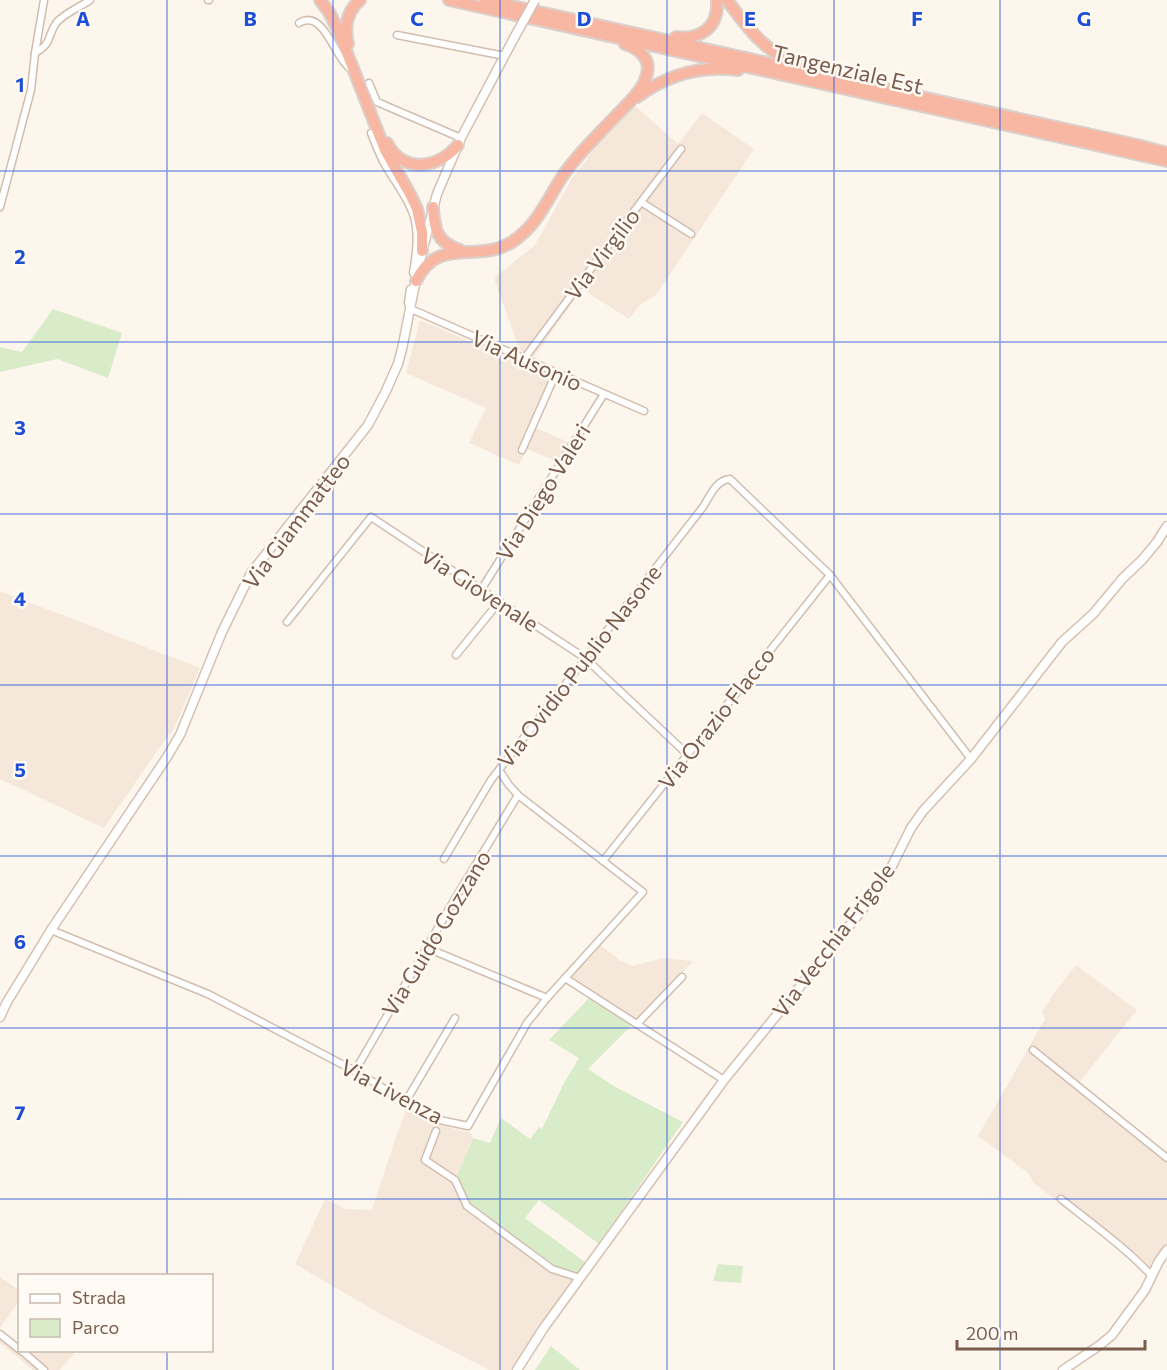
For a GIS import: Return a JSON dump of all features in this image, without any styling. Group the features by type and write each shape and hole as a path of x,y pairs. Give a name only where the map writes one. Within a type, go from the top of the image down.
{"highway":[{"path":"320,0 334,22 385,150 414,201 421,224 422,251"},
{"path":"360,0 352,8 347,20 348,41 390,148 405,161 423,165 439,161 453,151 459,142"},
{"name":"Tangenziale Est","path":"449,0 1167,160"},
{"name":"Tangenziale Est","path":"485,0 1167,153"},
{"path":"595,24 693,37 702,34 714,20 717,0"},
{"path":"727,0 753,34 772,51 795,63 843,77 846,80"},
{"path":"416,281 424,267 440,256 456,252 491,251 508,244 527,231 567,171 636,94 646,78 648,65 645,57 633,47 576,31 571,27"},
{"path":"625,106 662,81 693,71 726,69 784,79 797,77"},
{"path":"433,207 435,229 441,240 455,248 475,252"}],"street":[{"path":"0,207 31,90 44,0"},
{"path":"35,53 46,47 57,23 62,18 90,0"},
{"name":"Via Giammatteo","path":"0,1017 4,1000 180,735 222,632 251,573 357,439 377,409 398,364 422,251 442,181 459,142 535,0"},
{"path":"299,23 303,20 316,22 351,69"},
{"path":"397,35 505,56"},
{"path":"369,82 377,102 459,142"},
{"path":"371,133 383,162 406,199 416,226 416,249 408,298 411,309"},
{"name":"Via Virgilio","path":"524,359 681,149"},
{"path":"641,202 691,234"},
{"name":"Via Ausonio","path":"411,309 644,411"},
{"path":"522,450 555,373"},
{"name":"Via Diego Valeri","path":"481,590 604,394"},
{"name":"Via Ovidio Publio Nasone","path":"444,859 491,780 723,480 730,479 830,574"},
{"name":"Via Giovenale","path":"287,622 371,517 585,658 687,754"},
{"name":"Via Vecchia Frigole","path":"517,1370 543,1329 724,1080 862,910 888,874 911,828 923,812 971,759 1062,642 1093,614 1123,578 1142,560 1167,526"},
{"path":"830,574 971,759"},
{"name":"Via Orazio Flacco","path":"603,861 830,574"},
{"path":"456,655 499,602"},
{"path":"499,770 518,795 603,861"},
{"name":"Via Guido Gozzano","path":"355,1071 518,795"},
{"name":"Via Livenza","path":"51,930 208,994 355,1071 435,1119 468,1126 527,1023 643,892 603,861"},
{"path":"427,948 548,998"},
{"path":"637,1024 682,977"},
{"path":"565,978 724,1080"},
{"path":"406,1101 455,1018"},
{"path":"1033,1050 1167,1158"},
{"path":"436,1131 425,1160 455,1180 467,1206 552,1269 580,1278"},
{"path":"1061,1199 1152,1276"},
{"path":"1063,1370 1112,1335 1144,1290 1167,1250"},
{"path":"0,1334 18,1348"},
{"path":"22,1352 44,1370"}],"shaded area":[{"path":"634,105 678,144 702,113 754,149 656,295 640,305 629,319 582,289 534,357 520,351 494,278 534,246 571,180 594,149"},
{"path":"420,320 557,379 536,428 570,443 558,462 527,449 519,465 469,443 486,408 406,373"},
{"path":"0,591 200,668 172,733 169,734 104,828 0,779"},
{"path":"600,945 621,961 632,966 663,958 693,961 683,972 688,977 643,1024 570,977"},
{"path":"1076,965 1137,1010 1079,1083 1167,1153 1167,1246 1148,1277 1104,1237 1034,1183 1027,1172 978,1136 1045,1019 1042,1012"},
{"path":"407,1108 436,1124 471,1133 473,1138 457,1176 560,1268 578,1273 511,1370 489,1370 384,1316 295,1264 325,1199 346,1209 372,1210"},
{"path":"0,1277 18,1290 18,1302 0,1328"},
{"path":"0,1329 18,1345 18,1352 29,1354 31,1352 75,1352 60,1370 33,1370 0,1343"}],"green space":[{"path":"53,309 122,333 108,378 57,359 0,372 0,347 22,352"},
{"path":"589,998 632,1025 588,1069 617,1088 683,1122 599,1244 539,1200 525,1218 585,1262 578,1273 560,1269 472,1205 457,1176 473,1138 490,1143 501,1118 530,1139 539,1127 542,1129 579,1058 549,1040"},
{"path":"718,1264 743,1266 741,1283 713,1281"},
{"path":"551,1346 580,1370 535,1370"}]}
